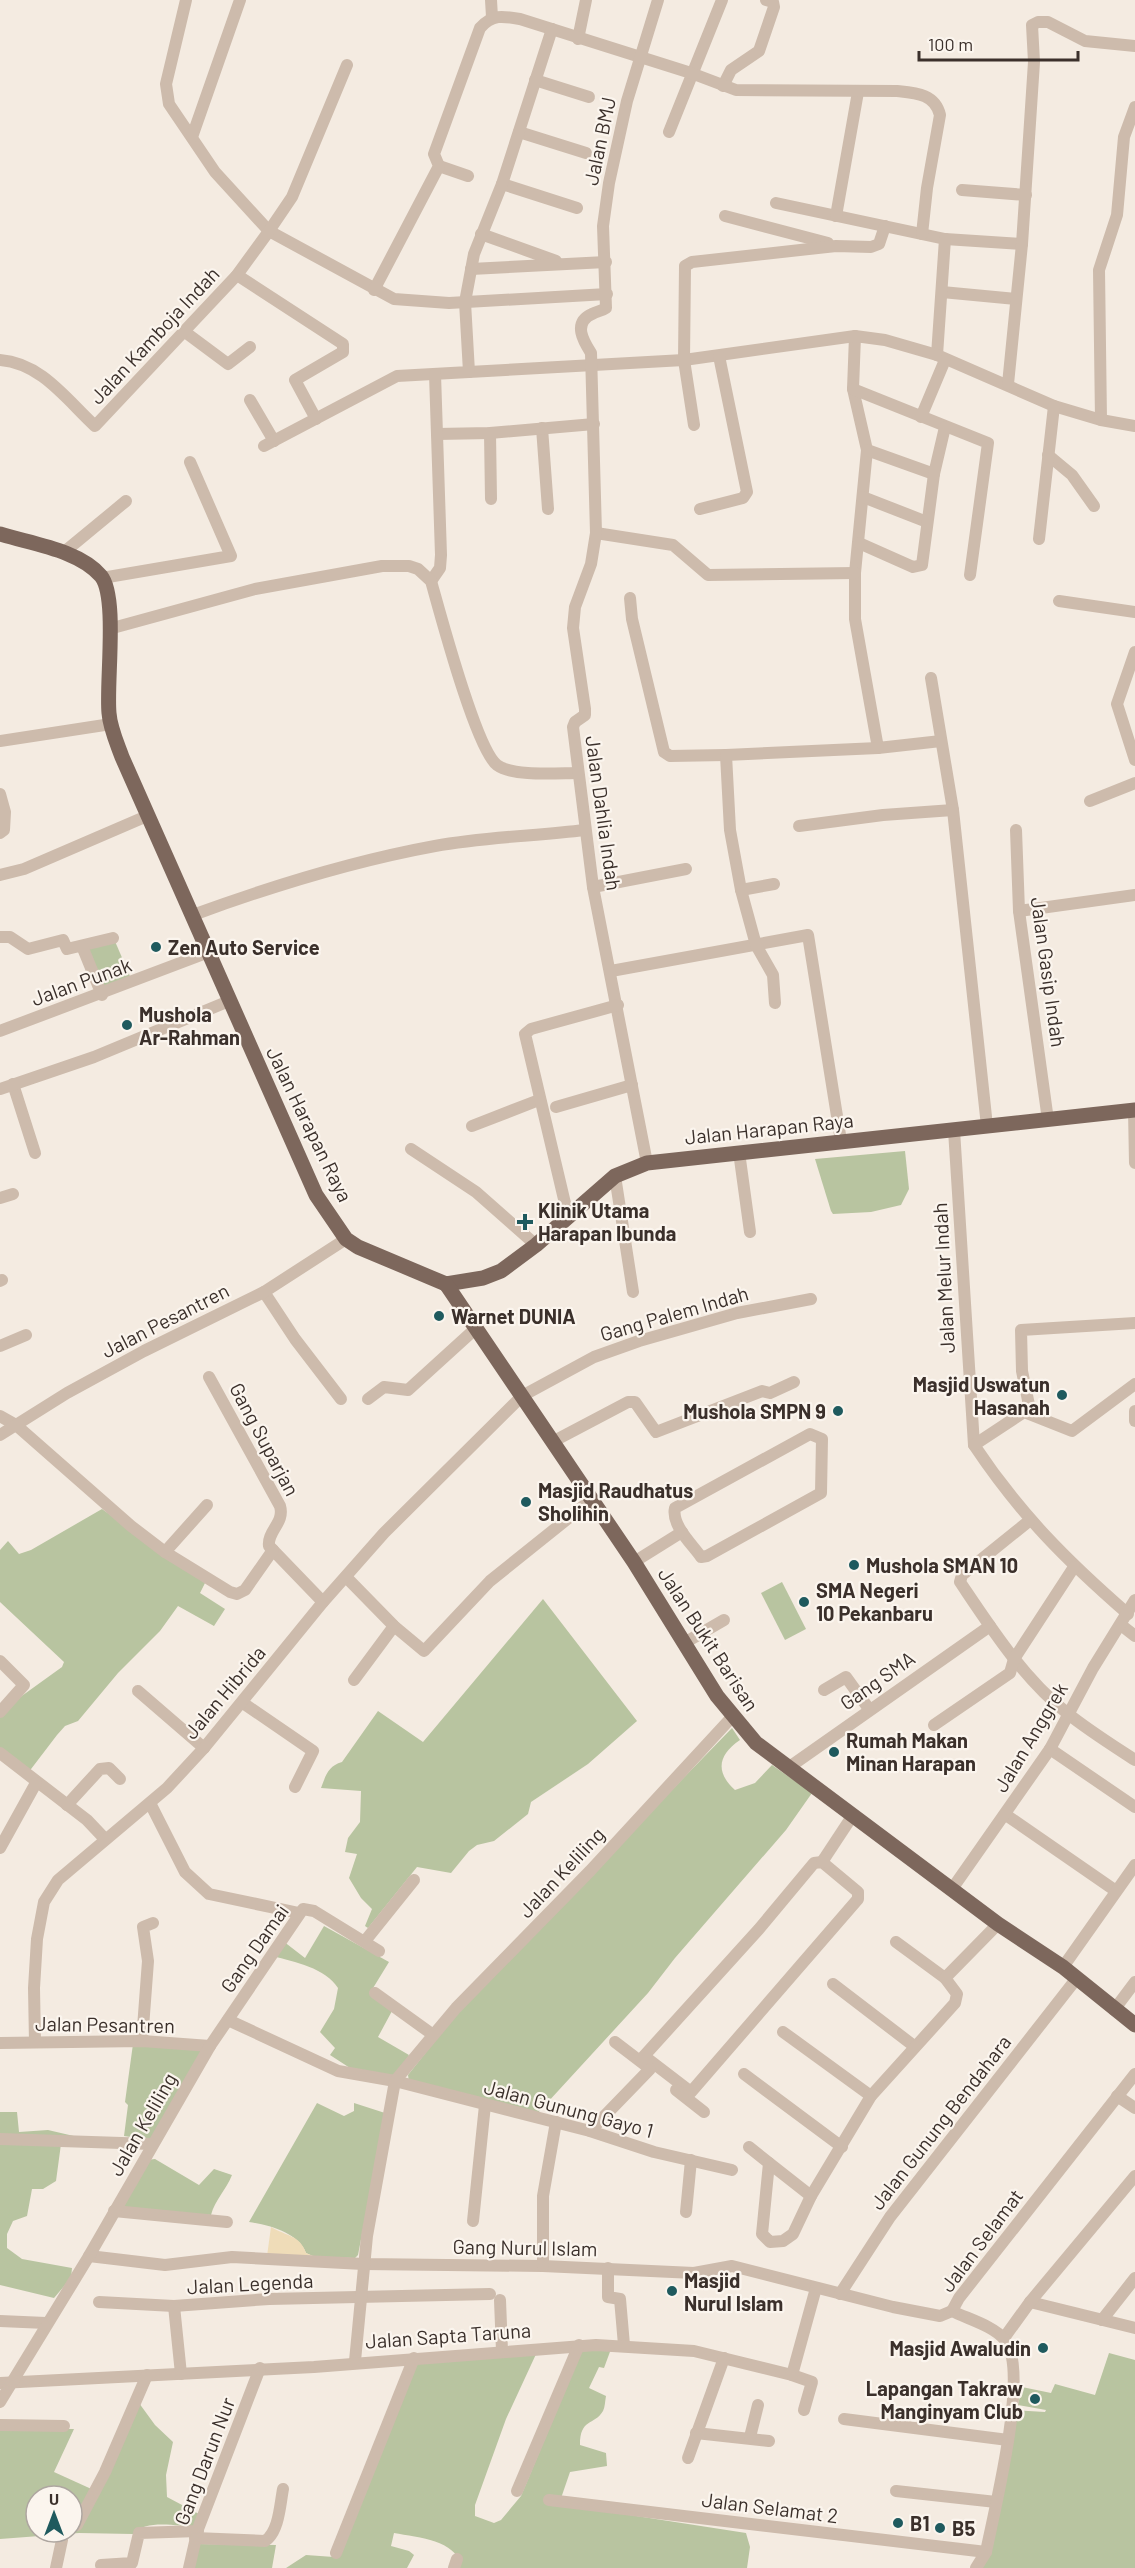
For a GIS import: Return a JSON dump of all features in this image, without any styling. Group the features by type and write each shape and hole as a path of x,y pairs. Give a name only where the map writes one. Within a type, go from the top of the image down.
{"main road":[{"path":"0,534 63,553 84,563 102,578"},
{"name":"Jalan Harapan Raya","path":"102,578 109,597 108,706 111,724 147,816 193,915 228,1000 316,1196 346,1239 370,1254 446,1284 474,1280 501,1271 536,1245 615,1176 647,1163 1134,1110"},
{"name":"Jalan Bukit Barisan","path":"446,1284 474,1330 554,1441 634,1562 732,1717 759,1746 998,1924 1063,1967 1135,2025"}],"street":[{"path":"186,0 165,94 215,172 269,231 393,299 465,302 607,294"},
{"path":"192,137 240,0"},
{"path":"491,0 492,17"},
{"path":"578,39 586,0"},
{"name":"Jalan BMJ","path":"607,294 603,226 609,183 640,56 658,0"},
{"path":"669,132 722,0"},
{"path":"723,86 731,70 759,51 774,7 773,2 766,0"},
{"path":"468,176 439,166 434,154 480,27 492,17 520,19 743,91 913,93 931,99 938,106 939,128 927,188 922,234"},
{"path":"1008,384 1026,195 1034,62 1032,25 1047,22 1085,40 1135,46"},
{"path":"469,372 465,302 471,269 481,234 502,184 552,29"},
{"name":"Jalan Kamboja Indah","path":"0,360 17,362 34,369 95,426 237,275 269,231 292,196 347,65"},
{"path":"535,80 589,97"},
{"path":"836,216 858,92"},
{"path":"1101,420 1100,267 1117,215 1124,136 1135,107"},
{"path":"519,132 586,153"},
{"path":"374,290 439,166"},
{"path":"502,184 577,208"},
{"path":"962,190 1026,195"},
{"path":"776,203 945,238 1022,244"},
{"path":"725,216 836,246"},
{"path":"694,425 684,360 684,270 688,263 836,246 876,245 885,226"},
{"path":"481,234 562,264"},
{"path":"921,417 941,358 945,238"},
{"path":"471,269 606,262"},
{"path":"237,275 343,344 343,352 295,380 316,419"},
{"path":"942,292 1016,299"},
{"name":"Jalan Dahlia Indah","path":"607,294 605,310 587,317 582,328 582,340 591,351 592,365 596,533 591,564 573,616 585,709 585,716 575,722 573,727 593,887 618,1005 647,1163"},
{"path":"185,332 228,364 250,347"},
{"path":"250,400 269,444 397,376 684,360 855,336 885,340 941,358 1008,384 1054,406 1101,420 1135,426"},
{"path":"855,336 853,389 867,450 855,573 857,634 878,748"},
{"path":"700,509 743,498 747,492 718,356"},
{"path":"431,581 440,568 441,555 435,374"},
{"path":"853,389 988,444 970,575"},
{"path":"1039,539 1054,406"},
{"path":"437,434 490,433 594,424"},
{"path":"859,543 913,567 924,562 933,474 945,427"},
{"path":"542,429 548,509"},
{"path":"490,433 491,499"},
{"path":"867,450 933,474"},
{"path":"1048,455 1072,475 1094,506"},
{"path":"102,578 231,556 190,462"},
{"path":"863,496 927,522"},
{"path":"63,553 126,501"},
{"path":"596,533 673,545 708,575 855,573"},
{"path":"109,629 255,589 382,566 409,566 418,569 431,581 466,697 485,750 491,759 496,765 513,771 578,773"},
{"path":"630,598 632,620 664,752 670,756 878,748 941,741"},
{"path":"1059,601 1135,612"},
{"path":"1135,652 1117,704 1135,760"},
{"path":"931,678 953,810 987,1126"},
{"path":"0,741 111,724"},
{"path":"726,755 730,830 741,890 756,945 773,977 775,1002"},
{"path":"1090,801 1135,783"},
{"path":"0,794 5,822 4,830 0,833"},
{"path":"799,826 883,814 953,810"},
{"path":"0,875 24,869 147,816"},
{"path":"193,915 253,893 326,872 434,846 585,830"},
{"name":"Jalan Gasip Indah","path":"1016,830 1019,910 1047,1120"},
{"path":"593,887 686,869"},
{"path":"741,890 774,884"},
{"path":"1019,910 1135,895"},
{"path":"611,971 804,935 811,938 841,1141"},
{"path":"0,937 9,937 28,949 63,940 67,949 113,938"},
{"path":"82,946 102,995"},
{"name":"Jalan Punak","path":"0,1031 102,995 209,952"},
{"path":"0,1089 94,1057 228,1000"},
{"path":"568,1216 539,1100 527,1032 618,1005"},
{"path":"13,1084 35,1152"},
{"path":"556,1107 632,1085"},
{"path":"472,1126 539,1100"},
{"path":"1134,1110 1135,1163"},
{"name":"Jalan Melur Indah","path":"954,1130 974,1445 1003,1489 1029,1521 1125,1619 1135,1636"},
{"path":"411,1149 476,1192 536,1245"},
{"path":"739,1152 750,1232"},
{"path":"615,1176 633,1292"},
{"path":"0,1198 13,1194"},
{"name":"Jalan Pesantren","path":"0,1435 67,1393 144,1351 264,1292 346,1239"},
{"path":"264,1292 295,1339 341,1399"},
{"name":"Gang Palem Indah","path":"522,1396 594,1357 639,1341 737,1313 811,1299"},
{"path":"974,1445 1024,1412 1029,1405 1022,1371 1022,1330 1135,1323"},
{"path":"368,1399 384,1387 408,1390 474,1330"},
{"path":"0,1346 26,1335"},
{"name":"Gang Suparjan","path":"209,1377 280,1506 280,1520 268,1541 273,1550"},
{"path":"554,1441 628,1402 635,1402 656,1432 762,1391 770,1393 794,1382"},
{"path":"1024,1412 1072,1431 1135,1384"},
{"name":"Jalan Hibrida","path":"35,2042 35,1963 44,1902 58,1880 150,1803 204,1748 323,1602 384,1533 522,1396"},
{"path":"1135,1411 1135,1421"},
{"path":"0,1416 16,1425 103,1504 165,1552 230,1592 237,1594 245,1590 273,1550 323,1602"},
{"path":"810,1434 822,1439 821,1493 704,1557 701,1557 682,1532 674,1515 675,1508 810,1434"},
{"path":"346,1576 394,1626 424,1651 490,1581 591,1500"},
{"path":"165,1552 207,1505"},
{"path":"1029,1521 960,1576 960,1582 1014,1659 1067,1714 1135,1760"},
{"path":"634,1562 682,1532"},
{"path":"934,1725 1010,1673 1014,1659 1074,1567"},
{"name":"Jalan Anggrek","path":"952,1888 1006,1815 1050,1749 1067,1714 1135,1600"},
{"path":"686,1642 724,1620"},
{"path":"354,1680 394,1626"},
{"name":"Gang SMA","path":"788,1768 990,1626"},
{"path":"0,1661 24,1684 0,1712"},
{"path":"824,1690 846,1677 869,1709"},
{"path":"138,1691 204,1748"},
{"path":"243,1703 313,1751 295,1787"},
{"name":"Jalan Keliling","path":"355,2361 363,2264 395,2081 432,2034 590,1871 732,1717"},
{"path":"1050,1749 1135,1807"},
{"path":"0,1754 87,1820 105,1839"},
{"path":"67,1805 100,1769 109,1768 120,1779"},
{"path":"0,1848 36,1783"},
{"path":"150,1803 185,1872 209,1894 299,1914"},
{"path":"822,1863 853,1815"},
{"path":"1006,1815 1116,1891"},
{"path":"615,2042 649,2066 691,2092 804,1965 858,1897 858,1892 822,1863 814,1863 759,1929 644,2056 649,2066 704,2112"},
{"path":"1063,1967 1135,1865"},
{"path":"365,1941 414,1880"},
{"name":"Gang Damai","path":"228,2020 303,1909 310,1909 379,1951"},
{"path":"142,2041 148,1961 143,1927 153,1923"},
{"path":"945,1978 998,1924"},
{"path":"769,2163 761,2229 767,2241 779,2242 789,2238 811,2196 871,2096 955,2003 957,1994 945,1978 896,1942"},
{"name":"Jalan Gunung Bendahara","path":"840,2294 890,2217 1077,1978"},
{"path":"1114,2010 1135,1982"},
{"path":"833,1984 914,2046"},
{"path":"375,1993 432,2034"},
{"path":"228,2020 338,2071 395,2081"},
{"name":"Jalan Keliling","path":"0,2402 14,2382 46,2323 89,2256 210,2046 228,2020"},
{"path":"783,2031 871,2096"},
{"name":"Jalan Pesantren","path":"0,2043 142,2041 210,2046"},
{"path":"590,2131 649,2066"},
{"path":"744,2074 842,2147"},
{"name":"Jalan Selamat","path":"1004,2338 952,2312 959,2298 1135,2074"},
{"name":"Jalan Gunung Gayo 1","path":"395,2081 732,2170"},
{"path":"1118,2096 1135,2108"},
{"path":"473,2221 485,2105"},
{"path":"543,2266 543,2196 555,2122"},
{"path":"0,2139 152,2144"},
{"path":"749,2147 811,2196"},
{"path":"686,2212 691,2160"},
{"path":"976,2568 986,2552 1008,2440 1014,2360 1004,2338 1030,2302 1135,2176"},
{"path":"114,2211 226,2222 218,2212"},
{"name":"Gang Nurul Islam","path":"89,2256 165,2265 226,2257 363,2264 608,2268 698,2274 732,2266 840,2294 940,2316 952,2312"},
{"path":"608,2268 608,2297 620,2299 624,2345"},
{"path":"1102,2320 1135,2278"},
{"path":"804,2410 812,2382 792,2375 816,2288"},
{"name":"Jalan Legenda","path":"181,2374 174,2306 269,2299 495,2297 502,2351"},
{"path":"99,2302 174,2306"},
{"path":"1030,2302 1135,2328"},
{"path":"0,2321 46,2323"},
{"path":"517,2491 579,2345"},
{"name":"Jalan Sapta Taruna","path":"0,2383 181,2374 579,2345 624,2345 694,2351 792,2375"},
{"path":"336,2553 414,2358"},
{"path":"688,2458 724,2358"},
{"name":"Gang Darun Nur","path":"189,2568 196,2534 260,2368"},
{"path":"84,2513 105,2472 147,2376"},
{"path":"750,2437 758,2405"},
{"path":"844,2420 1008,2440"},
{"path":"0,2425 64,2426"},
{"path":"696,2433 750,2437 769,2441"},
{"path":"100,2565 121,2566 132,2563 139,2533 196,2534 265,2541 270,2537 274,2528 283,2489"},
{"path":"896,2491 996,2502"},
{"name":"Jalan Selamat 2","path":"549,2500 986,2552"},
{"path":"56,2568 61,2544"}],"green space":[{"path":"114,939 132,981 105,991 88,948"},
{"path":"905,1151 909,1189 901,1205 871,1212 833,1214 815,1159"},
{"path":"102,1509 205,1583 200,1593 225,1609 214,1626 178,1606 160,1631 118,1673 78,1721 65,1726 28,1773 0,1750 0,1717 12,1703 62,1667 64,1662 0,1602 0,1550 8,1541 19,1554 31,1550"},
{"path":"782,1582 806,1629 785,1640 761,1593"},
{"path":"543,1599 637,1721 588,1764 531,1802 528,1814 494,1841 477,1845 469,1851 451,1873 417,1867 368,1928 365,1926 372,1909 361,1898 349,1878 357,1854 345,1852 348,1838 360,1822 361,1791 321,1788 326,1775 334,1766 342,1762 378,1711 423,1742"},
{"path":"732,1728 740,1740 723,1758 722,1770 724,1777 735,1790 755,1783 772,1765 812,1793 786,1830 675,1958 648,1993 536,2115 409,2082 408,2075 465,2003"},
{"path":"324,1926 389,1962 370,1993 392,2011 378,2037 409,2055 395,2078 350,2068 330,2055 335,2048 320,2032 334,2009 338,1988 326,1975 318,1971 300,1963 273,1956 283,1941 305,1958"},
{"path":"133,2044 201,2048 200,2054 151,2140 124,2136 128,2105 125,2102"},
{"path":"317,2103 344,2116 354,2111 354,2103 385,2113 358,2255 355,2258 315,2257 306,2253 297,2240 290,2235 265,2225 249,2222"},
{"path":"0,2112 17,2112 19,2132 48,2130 78,2137 61,2144 56,2181 43,2189 32,2189 27,2216 13,2221 7,2234 7,2248 22,2259 72,2268 71,2278 54,2298 0,2285"},
{"path":"155,2159 199,2185 214,2169 232,2175 211,2215 118,2209 147,2160"},
{"path":"611,2349 604,2368 599,2367 589,2388 606,2396 604,2409 582,2430 580,2445 606,2453 607,2466 570,2472 559,2504 746,2533 750,2547 747,2568 457,2568 460,2561 448,2548 431,2540 394,2533 391,2546 409,2551 414,2555 407,2568 286,2568 306,2555 334,2557 417,2362 537,2352 506,2419 475,2505 475,2516 494,2523 501,2520 521,2496 582,2350"},
{"path":"1109,2353 1135,2360 1135,2568 976,2568 986,2552 1011,2410 1045,2412 1046,2410 1018,2405 1022,2387 1051,2393 1055,2384 1095,2395"},
{"path":"139,2403 155,2425 173,2442 166,2475 167,2497 199,2514 195,2527 153,2525 138,2529 133,2534 84,2533 84,2486 98,2492"},
{"path":"0,2428 74,2429 54,2472 80,2484 24,2484 24,2537 0,2539"},
{"path":"196,2544 276,2545 272,2568 193,2568"}],"sand":[{"path":"271,2227 296,2239 306,2253 315,2257 267,2256"}],"place":[{"name":"Zen Auto Service","path":"156,947"},
{"name":"Mushola Ar-Rahman","path":"127,1025"},
{"name":"Klinik Utama Harapan Ibunda","path":"525,1222"},
{"name":"Warnet DUNIA","path":"439,1316"},
{"name":"Masjid Uswatun Hasanah","path":"1062,1395"},
{"name":"Mushola SMPN 9","path":"838,1411"},
{"name":"Masjid Raudhatus Sholihin","path":"526,1502"},
{"name":"Mushola SMAN 10","path":"854,1565"},
{"name":"SMA Negeri 10 Pekanbaru","path":"804,1602"},
{"name":"Rumah Makan Minan Harapan","path":"834,1752"},
{"name":"Masjid Nurul Islam","path":"672,2291"},
{"name":"Masjid Awaludin","path":"1043,2348"},
{"name":"Lapangan Takraw Manginyam Club","path":"1035,2399"},
{"name":"B1","path":"898,2523"},
{"name":"B5","path":"940,2528"}]}
